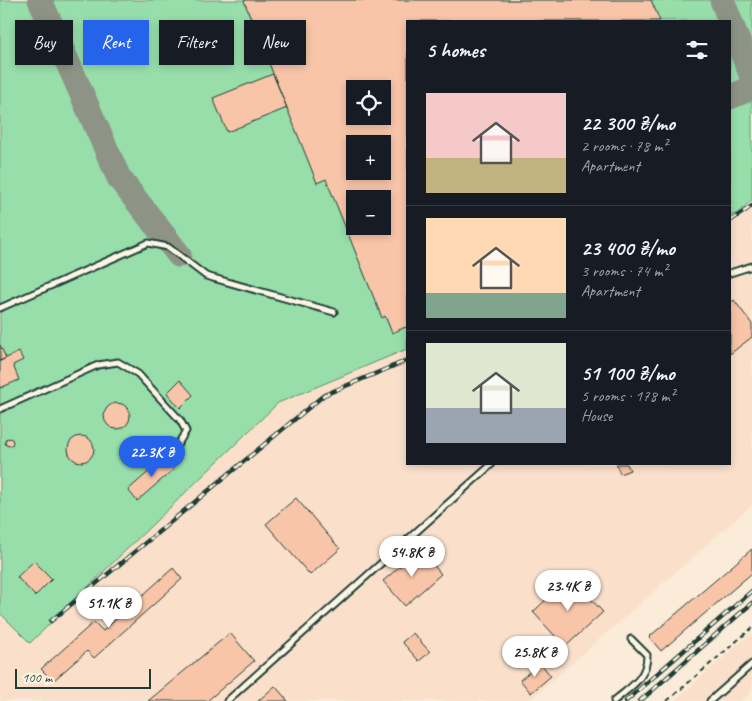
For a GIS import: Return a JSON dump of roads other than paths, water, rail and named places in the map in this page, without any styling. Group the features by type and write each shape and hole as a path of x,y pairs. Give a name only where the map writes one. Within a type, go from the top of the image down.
{"lane":[{"path":"0,308 148,243 168,247 206,276 334,312"},
{"path":"731,273 752,266"},
{"path":"0,409 98,365 118,362 138,374 180,420 186,431 173,452"},
{"path":"227,701 491,465"},
{"path":"614,701 642,676 647,664 646,655 631,639"},
{"path":"710,701 752,664"}],"railway":[{"path":"731,220 752,206"},
{"path":"51,621 324,395 406,361"},
{"path":"626,701 752,591"},
{"path":"640,701 752,603"}]}
